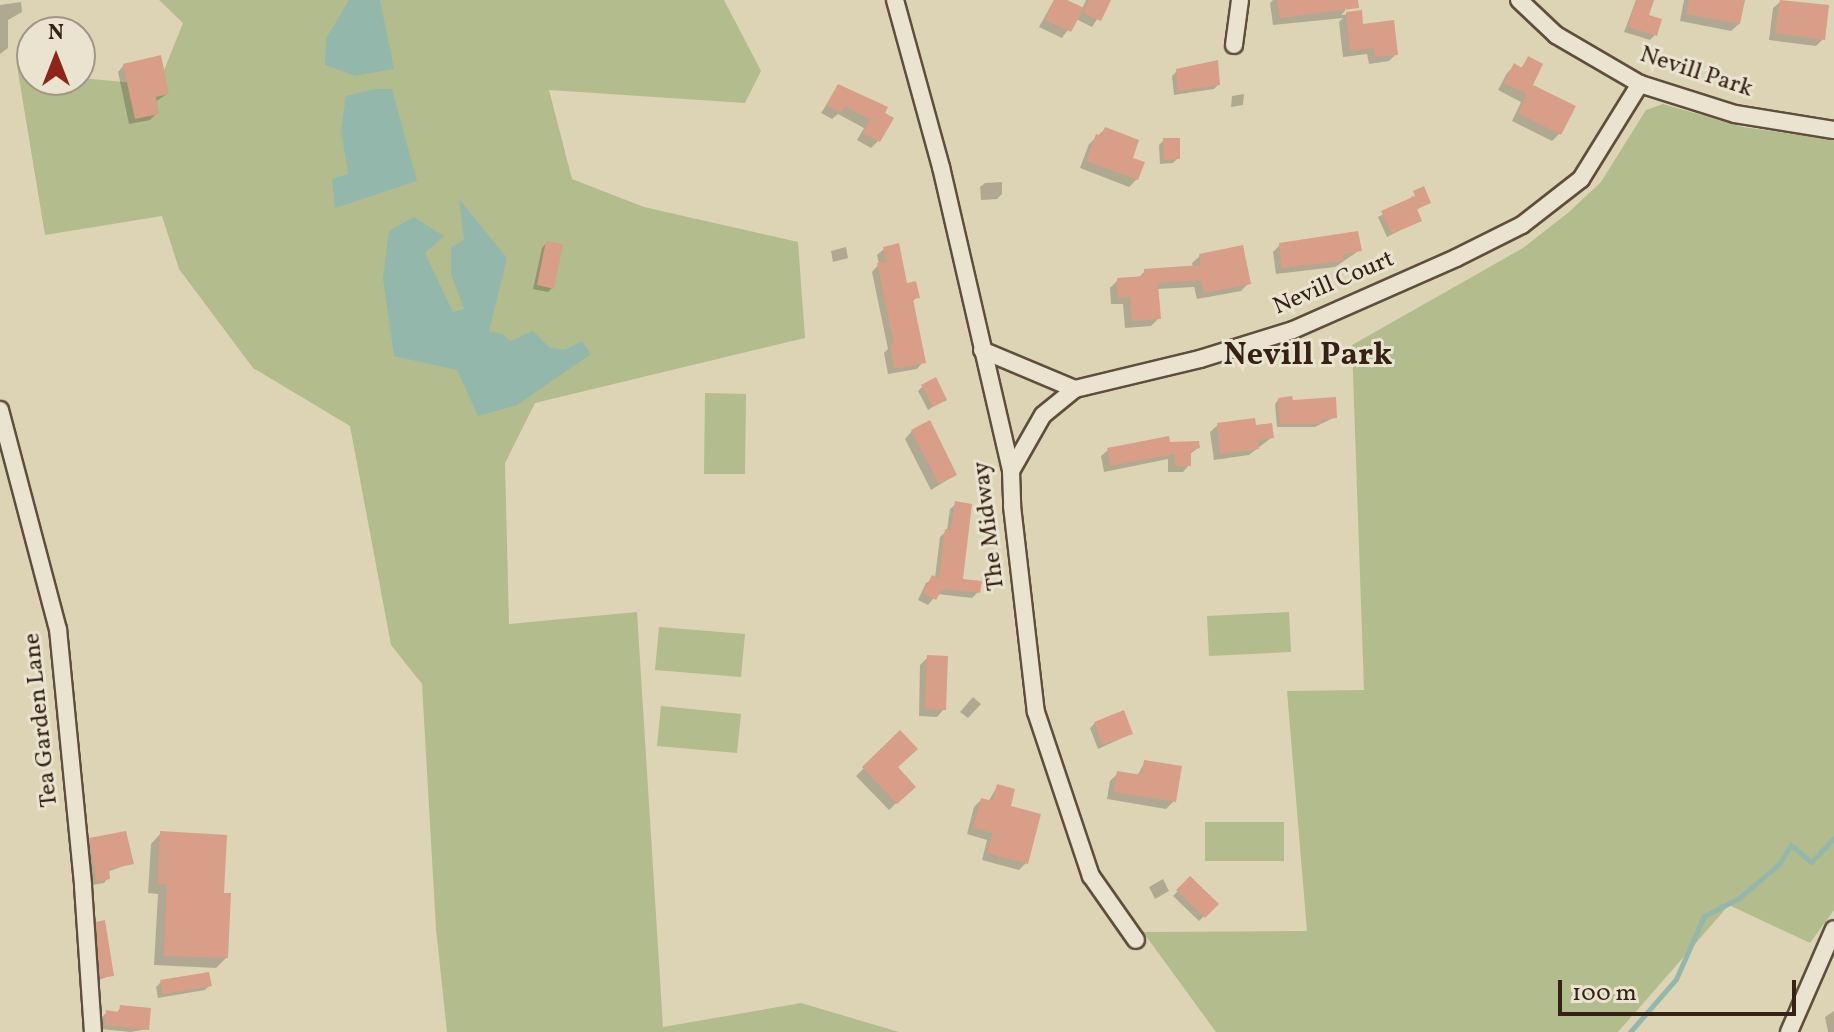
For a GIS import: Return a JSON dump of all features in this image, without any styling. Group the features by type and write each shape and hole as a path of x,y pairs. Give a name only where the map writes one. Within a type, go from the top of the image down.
{"street":[{"name":"The Midway","path":"895,0 941,167 1011,471 1012,506 1036,712 1091,876 1136,940"},
{"path":"1234,45 1240,0"},
{"name":"Nevill Park","path":"1519,0 1556,35 1640,84 1735,114 1834,130"},
{"name":"Nevill Court","path":"1075,389 1200,359 1293,330 1456,258 1522,225 1581,179 1640,84"},
{"path":"982,350 1075,389 1043,415 1011,471"},
{"name":"Tea Garden Lane","path":"0,410 58,629 83,886 93,1032"},
{"path":"1789,1032 1834,929"}],"green space":[{"path":"159,0 724,0 761,71 745,103 549,90 572,179 644,207 798,242 805,338 535,403 505,463 509,624 637,612 663,1027 801,1003 899,1032 447,1032 436,929 422,684 391,645 350,426 253,368 179,269 162,216 45,235 22,96 96,96 96,79 158,85 183,23"},
{"path":"1663,104 1743,127 1834,140 1834,910 1810,943 1729,905 1618,1032 1216,1032 1143,932 1307,931 1287,691 1364,690 1352,345 1523,248 1601,182 1646,110"},
{"path":"705,393 746,394 745,474 704,474"},
{"path":"1289,612 1291,652 1209,656 1207,616"},
{"path":"659,627 745,634 741,677 655,670"},
{"path":"661,706 741,714 737,753 657,746"},
{"path":"1205,822 1284,822 1284,861 1205,861"}],"water":[{"path":"349,0 380,0 394,69 355,76 325,65 326,39"},
{"path":"375,89 392,89 417,181 335,208 332,179 348,174 341,130 346,96"},
{"path":"459,199 507,258 489,331 503,334 510,341 533,331 549,347 564,350 582,341 591,354 517,405 478,416 457,370 394,356 383,279 389,231 414,217 444,236 425,253 453,312 464,309 451,274 451,247 464,240"}],"building":[{"path":"1054,0 1067,0 1084,8 1071,32 1045,20"},
{"path":"1089,0 1111,0 1101,21 1083,13"},
{"path":"1277,0 1358,0 1359,8 1280,18"},
{"path":"1636,0 1654,0 1649,15 1662,19 1657,36 1628,27"},
{"path":"1689,0 1745,0 1740,24 1686,14"},
{"path":"1780,0 1829,5 1825,40 1775,33"},
{"path":"1362,10 1363,24 1394,20 1398,55 1375,57 1374,48 1350,51 1346,12"},
{"path":"161,55 169,94 156,97 159,114 135,119 123,64"},
{"path":"1528,56 1543,64 1533,85 1576,106 1561,135 1518,113 1527,94 1504,83 1514,63 1522,68"},
{"path":"1218,60 1220,85 1178,91 1176,69"},
{"path":"838,84 888,107 885,113 894,118 880,142 863,133 870,120 845,106 841,113 826,105"},
{"path":"1105,127 1139,140 1133,158 1145,162 1138,180 1086,161 1096,134 1101,136"},
{"path":"1163,138 1180,138 1180,159 1164,160"},
{"path":"1424,186 1431,203 1417,209 1422,221 1392,234 1381,211 1415,196 1413,191"},
{"path":"1358,231 1362,251 1343,254 1344,261 1282,268 1279,243"},
{"path":"546,241 563,244 554,289 537,285"},
{"path":"899,243 907,283 916,281 920,298 913,299 926,363 894,369 890,344 894,344 877,263 886,262 883,247"},
{"path":"1243,245 1251,284 1204,293 1201,280 1158,283 1161,319 1132,321 1130,297 1118,298 1117,278 1144,276 1144,269 1201,265 1199,254"},
{"path":"936,377 947,400 933,407 921,385"},
{"path":"1292,396 1293,400 1336,397 1337,418 1321,419 1321,424 1280,424 1278,398"},
{"path":"1255,418 1256,425 1272,423 1274,438 1258,440 1259,449 1220,454 1217,423"},
{"path":"930,420 957,475 939,484 911,430"},
{"path":"1169,436 1170,442 1199,441 1200,448 1191,450 1191,466 1175,466 1174,454 1111,466 1107,448"},
{"path":"955,501 972,504 963,579 982,581 980,593 942,589 936,600 923,593 932,575 939,578 945,529 951,530"},
{"path":"927,655 948,656 946,710 925,709"},
{"path":"1124,710 1133,734 1102,745 1094,722"},
{"path":"900,730 918,749 898,767 916,787 897,804 862,767"},
{"path":"1144,760 1182,766 1176,802 1114,792 1117,771 1142,775"},
{"path":"997,784 1015,789 1011,806 1041,814 1028,864 987,853 993,833 973,828 981,798 992,801"},
{"path":"126,831 134,864 109,869 110,879 97,882 89,838"},
{"path":"160,831 227,835 224,893 231,893 228,958 164,956 167,884 158,884"},
{"path":"1190,876 1219,904 1205,918 1176,890"},
{"path":"105,920 114,976 100,978 96,922"},
{"path":"209,972 212,986 163,994 160,980"},
{"path":"120,1005 151,1008 149,1030 105,1025 106,1010 119,1012"}],"waterway":[{"path":"1630,1032 1676,979 1704,916 1739,898 1779,864 1791,845 1811,862 1834,838"}],"district":[{"name":"Nevill Park","path":"1308,356"}]}
